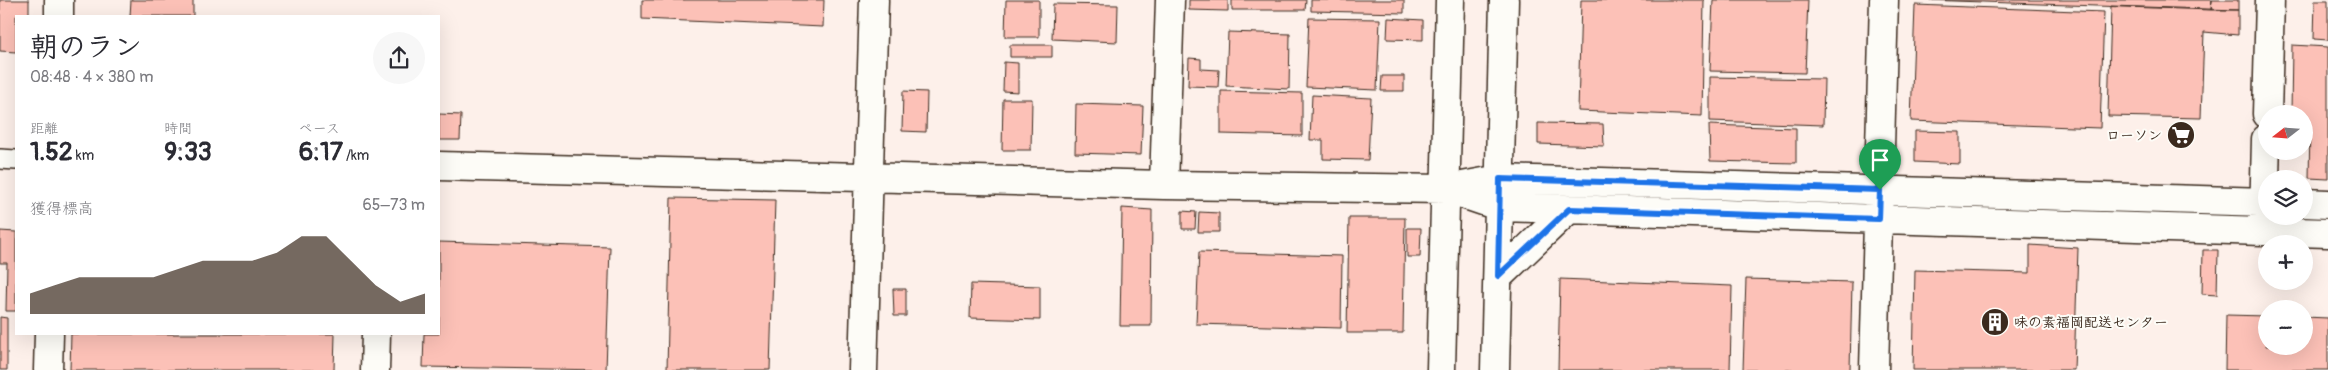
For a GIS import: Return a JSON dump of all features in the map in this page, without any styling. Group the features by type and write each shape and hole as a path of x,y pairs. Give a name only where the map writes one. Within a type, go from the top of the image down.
{"street":[{"path":"59,0 59,15"},
{"path":"863,370 874,0"},
{"path":"1164,185 1170,0"},
{"path":"1441,370 1450,0"},
{"path":"1496,370 1504,0"},
{"path":"1874,370 1884,0"},
{"path":"2267,105 2270,0"},
{"path":"0,159 15,160"},
{"path":"440,166 1164,185 1446,189 1500,179 2258,202"},
{"path":"1446,189 1501,207 2328,233"},
{"path":"2313,203 2328,204"},
{"path":"1498,276 1569,209"},
{"path":"2264,225 2264,231"},
{"path":"48,370 49,335"},
{"path":"375,370 376,335"}],"building":[{"path":"0,0 29,0 29,15 15,15 15,52 0,51"},
{"path":"131,0 193,0 193,15 130,15"},
{"path":"642,0 824,0 823,27 642,19"},
{"path":"1006,0 1039,0 1039,37 1005,37"},
{"path":"1189,0 1228,0 1228,11 1189,10"},
{"path":"1232,0 1306,0 1305,10 1232,10"},
{"path":"1311,0 1404,0 1404,13 1311,11"},
{"path":"1581,0 1704,0 1702,116 1578,111"},
{"path":"1713,0 1808,0 1805,73 1710,71"},
{"path":"1926,0 2212,0 2211,10"},
{"path":"2212,0 2238,0 2238,10 2211,10"},
{"path":"2315,0 2328,0 2328,40 2314,39"},
{"path":"1053,4 1118,5 1117,42 1052,39"},
{"path":"1915,5 2104,12 2100,128 1911,121"},
{"path":"2111,6 2238,10 2238,35 2204,32 2201,118 2108,116"},
{"path":"1309,18 1380,19 1377,90 1306,87"},
{"path":"1388,18 1423,20 1423,40 1387,39"},
{"path":"1228,32 1290,34 1289,89 1226,86"},
{"path":"1010,45 1052,45 1052,57 1010,57"},
{"path":"2292,45 2328,47 2328,179 2313,178 2313,170 2309,170 2309,160 2313,160 2313,105 2291,105"},
{"path":"1189,58 1201,59 1201,69 1219,70 1218,87 1188,86"},
{"path":"1004,62 1018,63 1018,92 1003,91"},
{"path":"1382,76 1404,76 1404,91 1381,91"},
{"path":"1710,77 1824,79 1823,125 1710,121"},
{"path":"903,91 927,92 926,132 902,131"},
{"path":"1221,91 1302,93 1302,136 1221,134"},
{"path":"1312,95 1371,98 1368,160 1323,159 1323,140 1310,140"},
{"path":"1003,99 1032,99 1031,150 1002,150"},
{"path":"1076,104 1143,106 1141,155 1075,153"},
{"path":"440,114 461,115 460,140 440,140"},
{"path":"1538,123 1603,124 1604,146 1538,144"},
{"path":"1709,125 1796,128 1796,163 1710,161"},
{"path":"1915,131 1960,132 1960,164 1915,162"},
{"path":"671,198 775,200 770,370 667,370"},
{"path":"1122,208 1152,210 1151,326 1120,326"},
{"path":"1182,211 1196,212 1195,229 1182,229"},
{"path":"1199,212 1219,213 1219,232 1198,232"},
{"path":"1349,218 1405,218 1403,333 1347,333"},
{"path":"1407,228 1421,228 1420,257 1407,257"},
{"path":"0,231 15,232 15,311 6,311 7,263 0,263"},
{"path":"440,242 610,247 606,370 423,367 424,335 440,335"},
{"name":"味の素福岡配送センター","path":"2030,245 2078,248 2074,370 1913,370 1915,270 2030,273"},
{"path":"2203,250 2218,250 2217,295 2202,294"},
{"path":"1199,252 1342,256 1341,328 1196,324"},
{"path":"1560,279 1732,286 1730,370 1558,370"},
{"path":"1746,279 1852,282 1850,370 1743,370"},
{"path":"971,284 1040,286 1040,320 970,318"},
{"path":"893,289 906,289 906,316 894,316"},
{"path":"2226,315 2258,316 2258,355 2313,355 2313,317 2328,318 2328,370 2225,370"},
{"path":"0,317 7,318 7,370 0,370"},
{"path":"71,335 335,335 334,370 70,370"}],"place":[{"name":"ローソン","path":"2181,135"},
{"name":"味の素福岡配送センター","path":"1995,322"}],"route":[{"path":"1500,179 1880,190 1879,219 1569,209 1498,276 1501,207 1500,179"}]}
